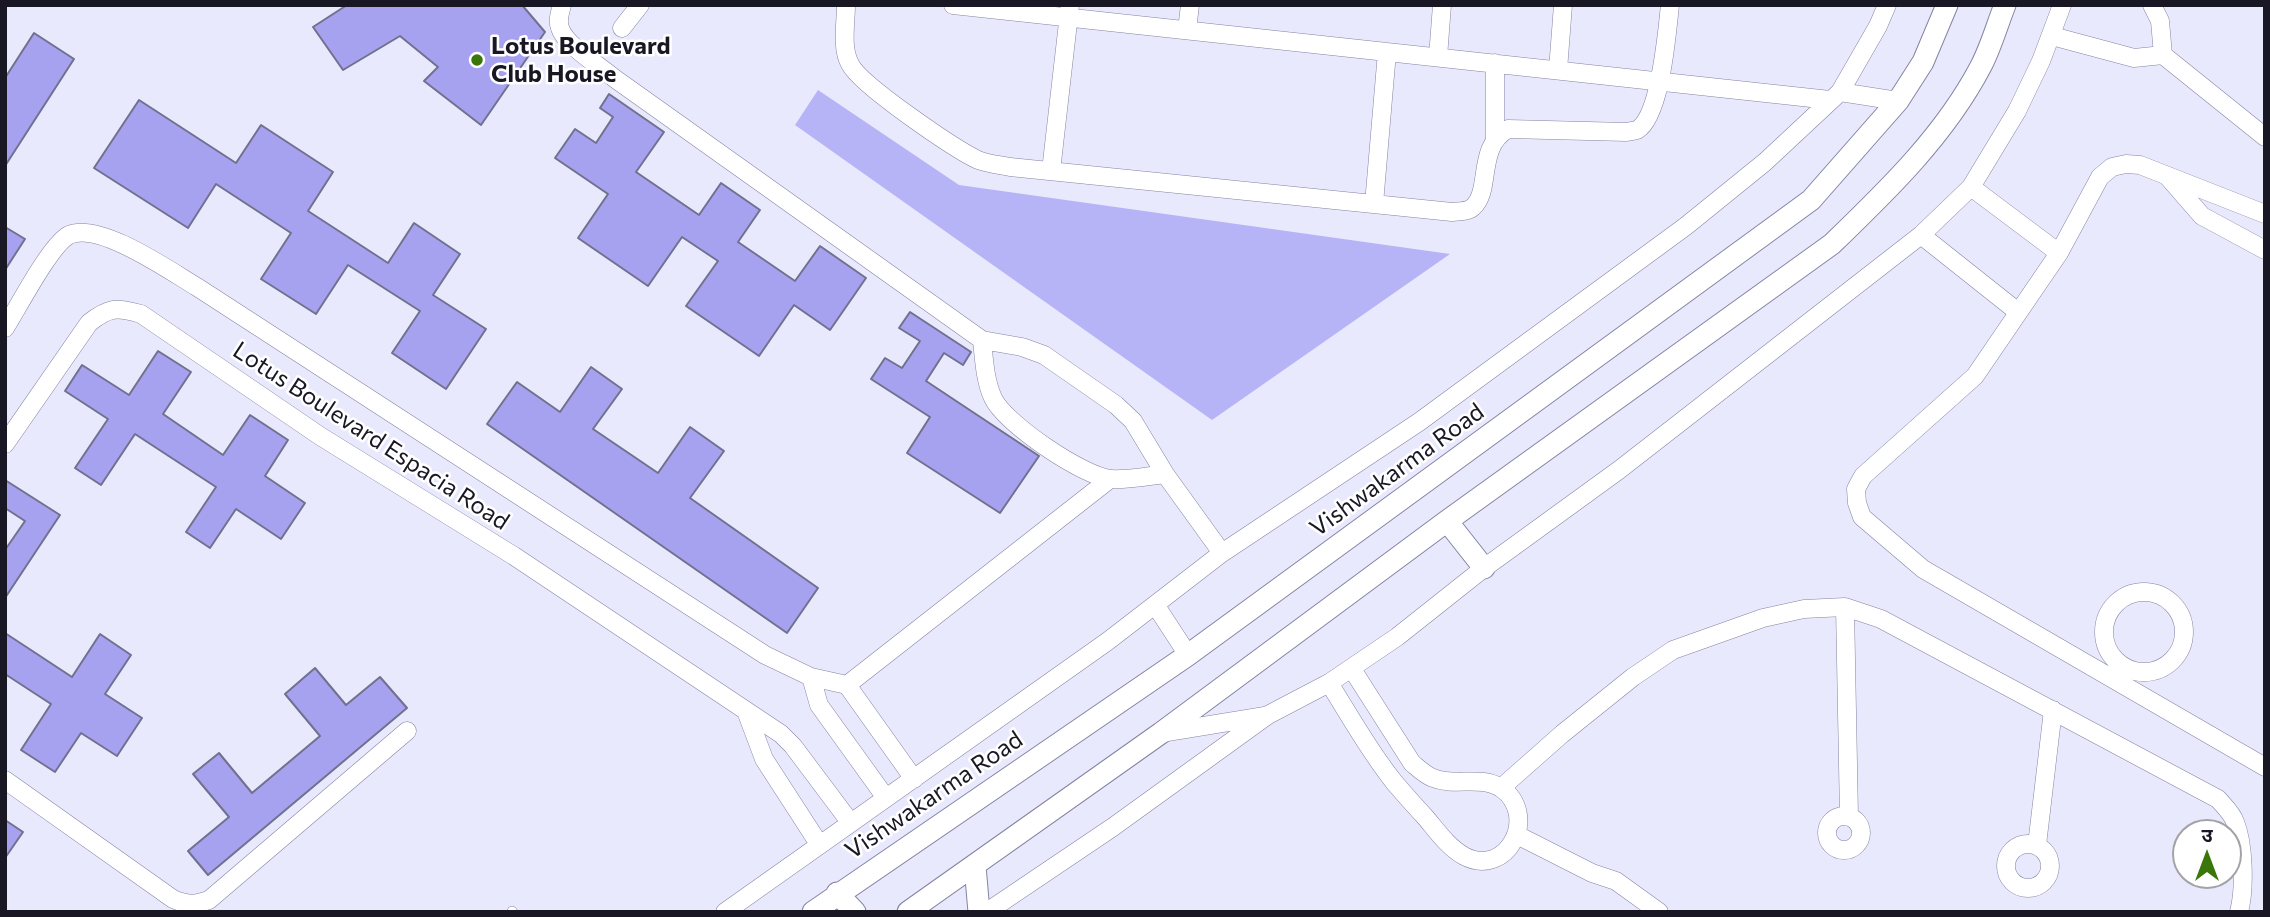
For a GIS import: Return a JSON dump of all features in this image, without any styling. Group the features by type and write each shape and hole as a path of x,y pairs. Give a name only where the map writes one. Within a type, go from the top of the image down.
{"street":[{"path":"562,5 559,15 560,28 568,41 614,78 982,340 1022,347 1044,355 1116,405 1133,421 1165,474 1222,554"},
{"path":"622,28 640,5"},
{"path":"846,5 846,49 850,64 863,80 960,151 982,162 1452,212 1466,211 1475,206 1490,149 1495,140 1508,129 1520,127 1627,132 1638,129 1647,119 1661,81 1670,5"},
{"path":"953,5 1070,12 1187,30 1387,52 1661,81 1898,101"},
{"path":"1187,30 1190,5"},
{"path":"1438,57 1443,5"},
{"path":"1558,70 1563,5"},
{"path":"725,912 1156,606 1222,554 1419,422 1686,226 1765,162 1835,96 1878,26 1887,5"},
{"name":"Vishwakarma Road","path":"813,912 837,893 1188,655 1811,200 1898,101 1923,62 1947,5"},
{"path":"908,912 1161,733 1447,521 1832,244 1882,196 1940,129 1981,66 2005,5"},
{"path":"987,912 1113,828 1268,715 1352,669 1619,470 1921,235 1970,187 2017,111 2052,36 2062,5"},
{"path":"2151,5 2160,21 2163,55"},
{"path":"1051,171 1070,12"},
{"path":"2052,36 2134,58 2163,55 2265,137"},
{"path":"1374,204 1387,52"},
{"path":"1494,63 1495,140"},
{"path":"2265,214 2140,165 2112,167 2100,177 2059,253 1975,376 1863,476 1856,489 1862,517 1923,569 2265,767"},
{"path":"2165,175 2202,216 2265,250"},
{"path":"1970,187 2059,253"},
{"path":"5,328 55,247 70,234 89,233 114,239 197,286 765,655 811,677 847,685 914,779"},
{"path":"1921,235 2018,312"},
{"name":"Lotus Boulevard Espacia Road","path":"5,444 89,323 103,312 121,308 141,314 320,436 514,556 781,734 850,822"},
{"path":"982,340 988,382 994,400 1006,417 1058,456 1092,474 1110,479 1165,474"},
{"path":"847,685 1110,479"},
{"path":"1447,521 1484,568"},
{"path":"2145,592 2167,599 2181,616 2184,638 2174,659 2166,666 2144,672 2133,671 2113,659 2107,649 2104,626 2113,605 2133,593 2145,592"},
{"path":"1156,606 1188,655"},
{"path":"1501,788 1633,677 1673,650 1763,618 1804,608 1845,607 1881,619 2218,799 2235,820 2241,849 2239,912"},
{"path":"1845,607 1849,817"},
{"path":"2088,664 2107,649"},
{"path":"1329,683 1393,781 1450,846 1464,856 1480,861 1497,857 1512,846 1517,835 1519,818 1512,800 1501,788 1482,782 1446,782 1431,778 1421,771 1412,762 1352,669"},
{"path":"2144,672 2145,697"},
{"path":"811,677 819,705 886,798"},
{"path":"2037,845 2053,710"},
{"path":"746,711 764,759 819,844"},
{"path":"1161,733 1268,715"},
{"path":"5,780 173,899 186,904 197,904 209,900 407,732"},
{"path":"1517,835 1592,873 1616,881 1660,912"},
{"path":"975,866 979,912"},
{"path":"837,893 855,912"}],"shaded area":[{"path":"818,90 959,185 1450,254 1212,420 795,125"}],"building":[{"name":"Lotus Boulevard Club House","path":"347,5 522,5 545,32 481,125 424,81 438,67 400,36 343,70 313,27"},
{"path":"34,33 74,59 5,166 5,78"},
{"path":"609,94 664,132 636,172 699,215 721,183 760,210 738,242 795,281 820,246 866,278 830,330 794,305 759,356 686,306 718,261 682,237 648,286 578,238 608,194 555,158 575,129 596,143 613,117 600,108"},
{"path":"139,100 236,163 261,125 333,172 308,211 388,263 414,223 460,254 433,295 486,329 446,389 392,353 420,311 348,265 316,314 261,279 291,233 216,184 188,228 94,168"},
{"path":"5,227 25,239 5,270"},
{"path":"910,312 971,352 963,365 944,353 926,381 1039,456 1000,513 907,453 930,417 871,379 885,358 902,368 920,341 899,328"},
{"path":"158,351 191,372 163,414 223,455 250,415 288,440 265,476 305,503 281,539 236,509 210,548 186,532 216,487 135,434 101,485 75,468 108,419 65,391 82,365 129,395"},
{"path":"591,367 622,389 593,429 658,473 690,427 724,451 690,498 818,588 787,633 487,424 517,382 560,412"},
{"path":"5,480 60,515 5,598 5,550 25,521 5,508"},
{"path":"5,633 72,677 100,634 131,655 105,694 142,718 117,756 81,733 55,772 21,750 51,704 5,674"},
{"path":"315,668 346,705 380,677 407,708 208,875 188,851 229,817 193,774 219,753 252,793 320,736 285,694"},
{"path":"5,820 23,832 5,858"}],"place":[{"name":"Lotus Boulevard Club House","path":"477,60"}]}
